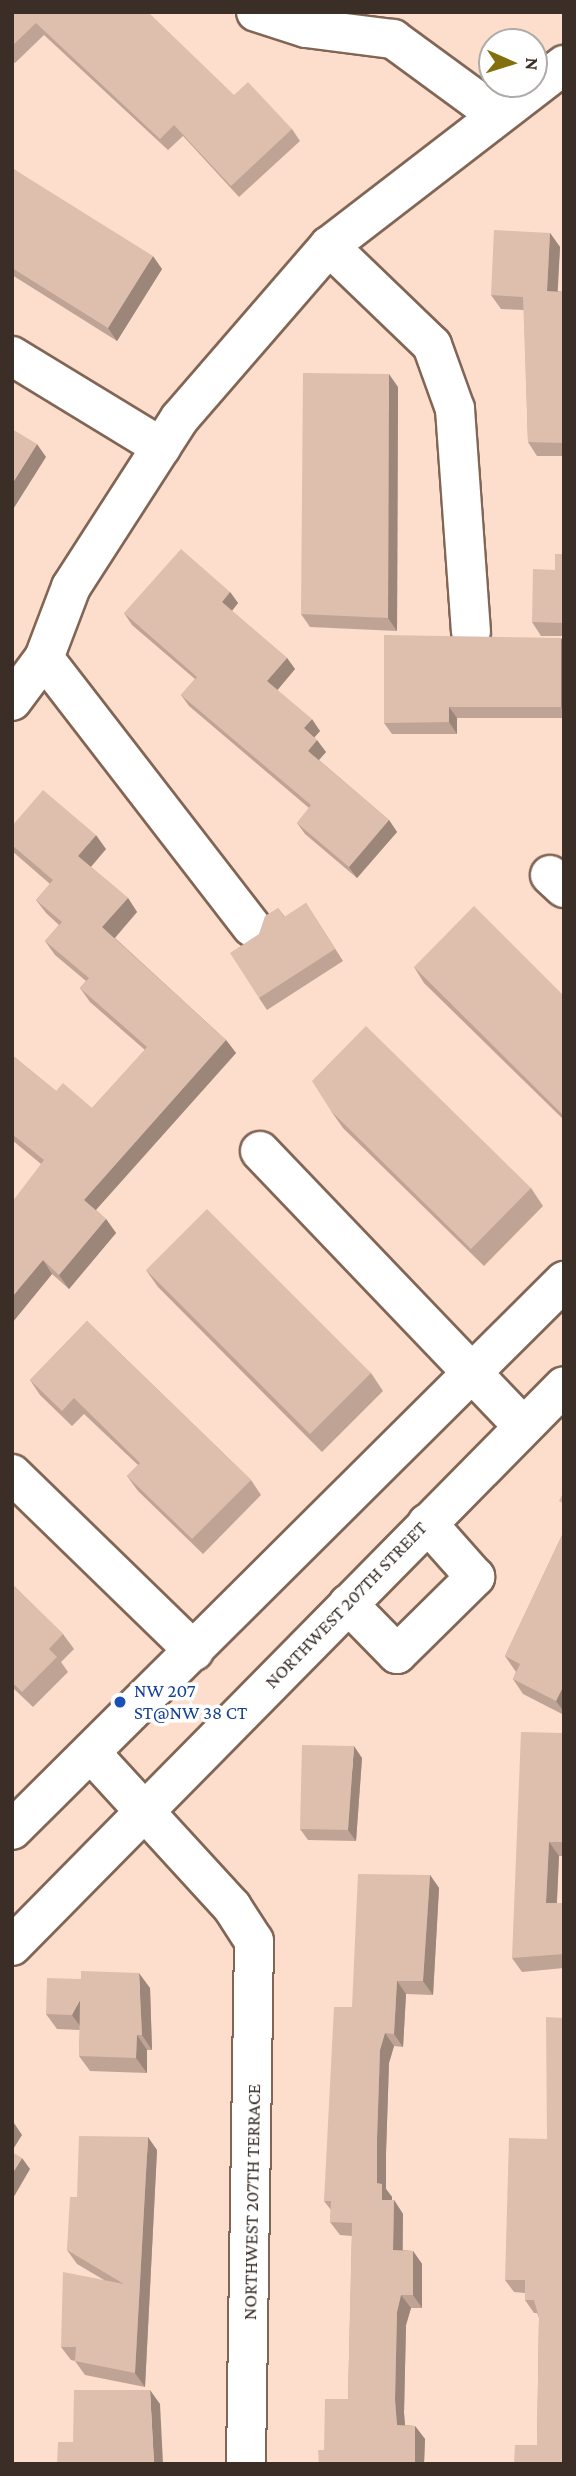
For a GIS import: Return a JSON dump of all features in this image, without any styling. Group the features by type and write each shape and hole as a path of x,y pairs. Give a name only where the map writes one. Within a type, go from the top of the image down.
{"street":[{"path":"256,12 306,28 393,39 497,115"},
{"path":"12,701 44,658 71,587 161,447 329,246 564,65"},
{"path":"329,246 432,345 455,409 471,631"},
{"path":"12,356 161,447"},
{"path":"44,658 253,927"},
{"path":"260,1151 522,1425"},
{"path":"12,1830 564,1280"},
{"name":"NORTHWEST 207TH STREET","path":"12,1946 522,1425 564,1386"},
{"path":"12,1474 194,1651"},
{"path":"348,1604 397,1654 475,1577 427,1522"},
{"path":"91,1753 146,1811"},
{"name":"NORTHWEST 207TH TERRACE","path":"146,1811 232,1907 254,1941 246,2464"}],"building":[{"path":"12,12 148,12 234,95 248,82 292,129 231,186 174,125 160,139 36,23 12,46"},
{"path":"12,168 153,256 108,328 12,268"},
{"path":"494,230 550,233 547,291 564,292 564,443 528,442 523,297 491,295"},
{"path":"303,373 389,374 388,618 301,614"},
{"path":"12,429 37,444 12,484"},
{"path":"181,549 230,592 222,602 287,658 267,681 312,719 304,728 317,740 308,751 389,820 349,867 297,823 311,805 181,695 197,677 124,613"},
{"path":"555,554 564,554 564,623 532,622 533,569 555,570"},
{"path":"384,635 561,638 561,707 449,707 449,722 384,723"},
{"path":"43,790 96,835 78,856 128,898 102,927 226,1040 84,1200 106,1219 59,1275 43,1260 12,1297 12,1202 44,1160 12,1134 12,1055 56,1091 63,1083 92,1108 147,1047 80,988 89,978 45,941 62,922 36,900 53,880 12,845 12,826"},
{"path":"306,903 335,949 259,998 230,953 259,934 265,916 278,908 284,917"},
{"path":"474,906 564,996 564,1116 414,967"},
{"path":"366,1026 531,1188 471,1249 331,1111 312,1081"},
{"path":"207,1209 371,1373 310,1434 146,1270"},
{"path":"87,1321 251,1480 192,1539 127,1476 140,1463 74,1398 62,1411 30,1380"},
{"path":"564,1491 564,1504 559,1501"},
{"path":"564,1531 564,1685 556,1701 513,1679 520,1664 505,1656"},
{"path":"12,1584 63,1634 49,1649 57,1657 22,1692 12,1682"},
{"path":"521,1732 564,1733 564,1842 549,1842 546,1903 564,1903 564,1954 512,1958"},
{"path":"302,1745 354,1746 348,1830 300,1829"},
{"path":"358,1874 430,1875 423,1981 397,1981 394,2034 385,2033 380,2050 377,2139 377,2183 382,2184 382,2200 394,2200 393,2250 413,2251 413,2295 401,2295 397,2312 395,2400 397,2425 415,2426 415,2464 319,2464 318,2450 324,2450 325,2399 348,2399 352,2223 330,2222 331,2201 324,2201 334,2007 352,2007"},
{"path":"81,1971 139,1973 142,2035 137,2035 136,2058 79,2056 80,2000 72,2015 46,2014 47,1978 81,1979"},
{"path":"546,2017 564,2018 564,2464 514,2464 515,2445 537,2445 539,2318 534,2300 525,2300 525,2280 505,2280 509,2138 547,2139"},
{"path":"79,2136 148,2137 135,2373 75,2361 76,2347 61,2347 63,2272 124,2284 67,2250 70,2197 77,2197"},
{"path":"12,2152 22,2158 12,2174"},
{"path":"74,2390 150,2390 154,2464 57,2464 58,2442 73,2442"}],"place":[{"name":"NW 207 ST@NW 38 CT","path":"120,1702"}]}
